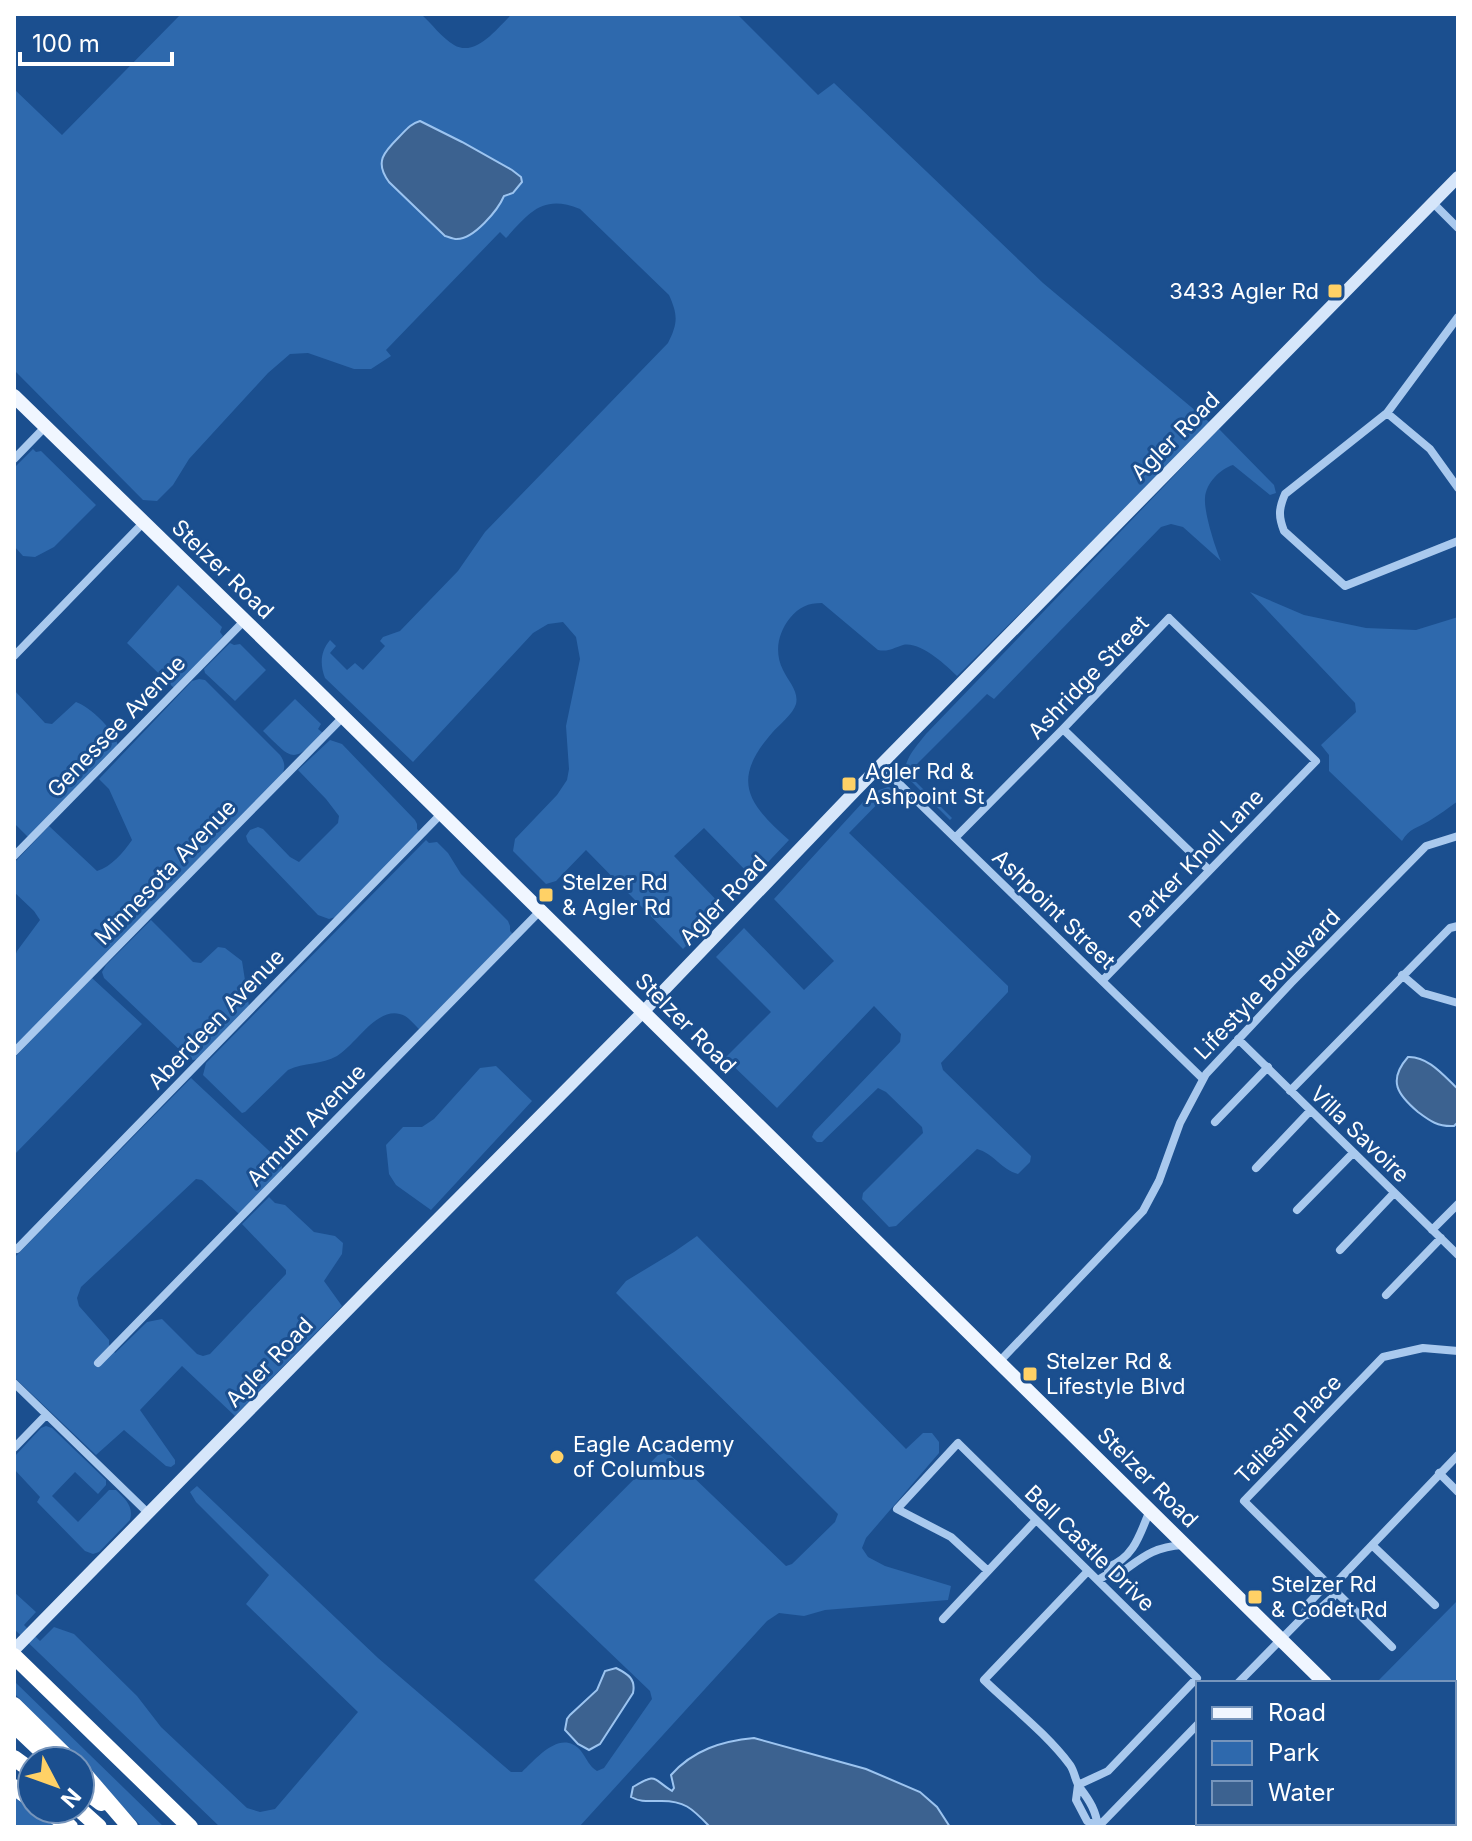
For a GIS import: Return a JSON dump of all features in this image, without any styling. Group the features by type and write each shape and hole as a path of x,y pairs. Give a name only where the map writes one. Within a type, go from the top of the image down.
{"highway":[{"path":"14,1656 190,1827"},
{"path":"14,1705 55,1745"},
{"path":"14,1725 35,1745"},
{"path":"96,1788 127,1824"},
{"path":"96,1800 127,1824"}],"main road":[{"name":"Agler Road","path":"14,1650 643,1012 880,765 1458,177"},
{"name":"Stelzer Road","path":"14,396 1323,1681"}],"street":[{"path":"1433,203 1458,228"},
{"path":"1458,317 1387,413 1285,494 1279,519 1284,531 1345,586 1458,541"},
{"path":"1387,413 1430,449 1458,488"},
{"path":"14,459 45,427"},
{"path":"14,656 144,522"},
{"name":"Ashridge Street","path":"955,838 1169,618 1316,761"},
{"name":"Genessee Avenue","path":"14,856 244,621"},
{"name":"Minnesota Avenue","path":"14,1052 343,717"},
{"path":"1063,729 1209,870"},
{"name":"Parker Knoll Lane","path":"1102,981 1316,761"},
{"name":"Ashpoint Street","path":"880,765 1203,1079"},
{"name":"Aberdeen Avenue","path":"17,1249 441,814"},
{"name":"Lifestyle Boulevard","path":"999,1362 1143,1211 1159,1181 1180,1123 1203,1079 1426,846 1458,836"},
{"name":"Armuth Avenue","path":"98,1363 540,911"},
{"path":"1290,1091 1402,975 1450,928 1458,926"},
{"path":"1402,975 1423,993 1458,1003"},
{"name":"Villa Savoire","path":"1238,1039 1458,1255"},
{"path":"1215,1122 1268,1067"},
{"path":"1256,1168 1310,1111"},
{"path":"1297,1210 1353,1153"},
{"path":"1340,1250 1394,1193"},
{"path":"1432,1230 1458,1204"},
{"path":"1386,1295 1441,1238"},
{"name":"Taliesin Place","path":"1392,1647 1244,1501 1383,1357 1423,1348 1458,1351"},
{"path":"14,1383 148,1513"},
{"path":"14,1448 46,1415"},
{"name":"Bell Castle Drive","path":"988,1571 951,1537 897,1509 958,1443 1197,1678 1108,1771 1078,1785"},
{"path":"1240,1681 1304,1616 1307,1605 1323,1588 1332,1587 1458,1455"},
{"path":"1439,1473 1458,1492"},
{"path":"1108,1574 1108,1567 1128,1557 1150,1510"},
{"path":"943,1619 1036,1520"},
{"path":"1098,1580 1108,1574 1116,1576 1153,1550 1185,1545"},
{"path":"1372,1545 1435,1605"},
{"path":"1088,1571 984,1680 1073,1769 1078,1785 1076,1800 1087,1821 1098,1827 1196,1726"}],"green space":[{"path":"181,14 421,14 445,39 462,48 486,39 512,14 737,14 818,95 834,83 1043,283 1209,422 957,676 917,647 903,645 878,650 822,603 804,606 793,614 783,630 778,650 780,663 795,690 796,704 759,750 748,778 754,802 789,840 753,878 704,828 674,856 724,908 683,949 586,850 556,881 546,884 513,851 515,839 557,795 567,780 566,726 580,659 576,637 563,622 548,624 533,633 413,762 325,678 322,663 324,649 330,640 336,646 330,653 347,670 355,663 363,670 385,646 380,641 383,637 400,631 458,571 485,532 668,343 676,319 669,295 580,209 556,204 538,208 506,238 500,232 386,350 391,356 371,369 354,369 308,353 290,354 268,373 189,459 173,485 157,501 143,500 14,370 14,89 62,135","holes":["420,121 521,177 513,193 504,196 485,222 471,234 457,239 445,236 389,182 382,163 394,142"]},
{"path":"1219,429 1274,485 1276,493 1270,495 1233,465 1223,470 1214,477 1205,498 1208,521 1221,561 1183,527 1171,524 1161,527 994,699 987,694 910,771 911,777 952,818 950,820 904,777 914,749"},
{"path":"33,449 41,451 96,505 54,547 35,557 23,556 14,546 14,468"},
{"path":"178,585 222,627 220,632 223,636 175,689 127,643"},
{"path":"1250,592 1304,615 1366,628 1416,630 1458,617 1458,801 1411,831 1402,841 1329,771 1329,755 1321,745 1356,712 1355,703"},
{"path":"230,643 240,644 266,670 235,701 204,669"},
{"path":"205,680 280,755 283,773 14,1048 14,959 40,920 14,892 14,863 49,826 97,871 117,858 132,840 109,789 99,779 192,681"},
{"path":"14,690 45,723 52,724 76,702 82,705 107,727 118,746 28,837 14,823"},
{"path":"295,699 321,724 318,729 323,733 305,750 293,755 263,731"},
{"path":"330,740 342,744 415,820 420,832 339,916 329,919 318,915 248,842 246,836 250,830 263,829 299,862 338,823 339,816 298,770"},
{"path":"888,787 893,788 849,833 1008,986 1008,992 941,1063 943,1070 1031,1156 1030,1162 1018,1174 977,1149 896,1226 889,1227 862,1199 863,1193 923,1133 922,1127 878,1088 822,1142 812,1137 900,1042 901,1034 874,1006 777,1108 725,1058 771,1012 716,957 744,928 804,990 834,961 774,899 863,802"},
{"path":"426,840 429,843 437,842 448,853 461,874 508,921 513,934 419,1029 405,1016 395,1013 386,1015 337,1056 288,1070 242,1113 203,1075 206,1063"},
{"path":"151,920 193,962 201,963 218,947 225,948 242,961 249,1006 199,1059 193,1060 185,1055 104,978 102,972 106,965"},
{"path":"92,978 142,1024 14,1155 14,1058"},
{"path":"496,1066 532,1101 431,1210 396,1185 389,1174 386,1145 403,1127 422,1127 434,1119 480,1068"},
{"path":"191,1078 282,1163 282,1171 239,1214 202,1180 196,1179 81,1287 77,1298 79,1306 109,1340 115,1353 147,1322 162,1319 197,1354 210,1354 286,1274 286,1270 242,1224 269,1197 275,1203 285,1205 314,1232 335,1236 343,1243 342,1254 324,1281 342,1306 235,1416 182,1366 140,1410 175,1460 171,1467 124,1430 96,1455 14,1377 14,1258"},
{"path":"697,1236 906,1449 923,1433 932,1433 939,1442 939,1453 866,1538 862,1548 868,1557 885,1566 951,1586 948,1600 825,1610 804,1616 779,1613 767,1621 579,1827 220,1827 14,1629 14,1592 36,1612 24,1625 40,1641 54,1627 74,1634 137,1696 161,1727 247,1808 260,1812 275,1809 358,1712 246,1604 269,1575 196,1502 190,1492 197,1486 378,1658 511,1772 522,1772 542,1753 565,1743 581,1751 597,1771 604,1768 652,1699 650,1691 534,1580 664,1449 786,1566 792,1564 835,1522 838,1514 616,1293 626,1281"},
{"path":"46,1426 52,1428 106,1480 106,1485 98,1494 75,1472 52,1496 78,1522 109,1490 116,1490 130,1507 130,1520 99,1552 93,1554 85,1551 37,1502 40,1497 14,1469 14,1457"},
{"path":"1458,1600 1458,1790 1456,1681 1378,1681"},
{"path":"14,1681 80,1745 64,1745 14,1693"},
{"path":"96,1761 164,1827 142,1827 96,1779"},
{"path":"14,1796 16,1825 61,1827 14,1827"}],"water":[{"path":"420,121 521,177 522,182 513,193 504,196 485,223 464,238 445,236 389,182 382,169 383,158 389,148 408,128"},
{"path":"1408,1057 1429,1063 1458,1089 1458,1122 1454,1126 1430,1121 1411,1106 1401,1093 1398,1073"},
{"path":"616,1668 630,1678 633,1693 600,1744 589,1750 578,1744 565,1730 567,1719 597,1690 605,1671"},
{"path":"754,1738 866,1769 920,1792 937,1807 950,1827 710,1827 681,1804 631,1797 633,1787 651,1779 672,1791 671,1775 698,1753 719,1744"}],"place":[{"name":"3433 Agler Rd","path":"1335,291"},
{"name":"Agler Rd & Ashpoint St","path":"849,784"},
{"name":"Stelzer Rd & Agler Rd","path":"546,895"},
{"name":"Stelzer Rd & Lifestyle Blvd","path":"1030,1374"},
{"name":"Eagle Academy of Columbus","path":"557,1457"},
{"name":"Stelzer Rd & Codet Rd","path":"1255,1597"}]}
